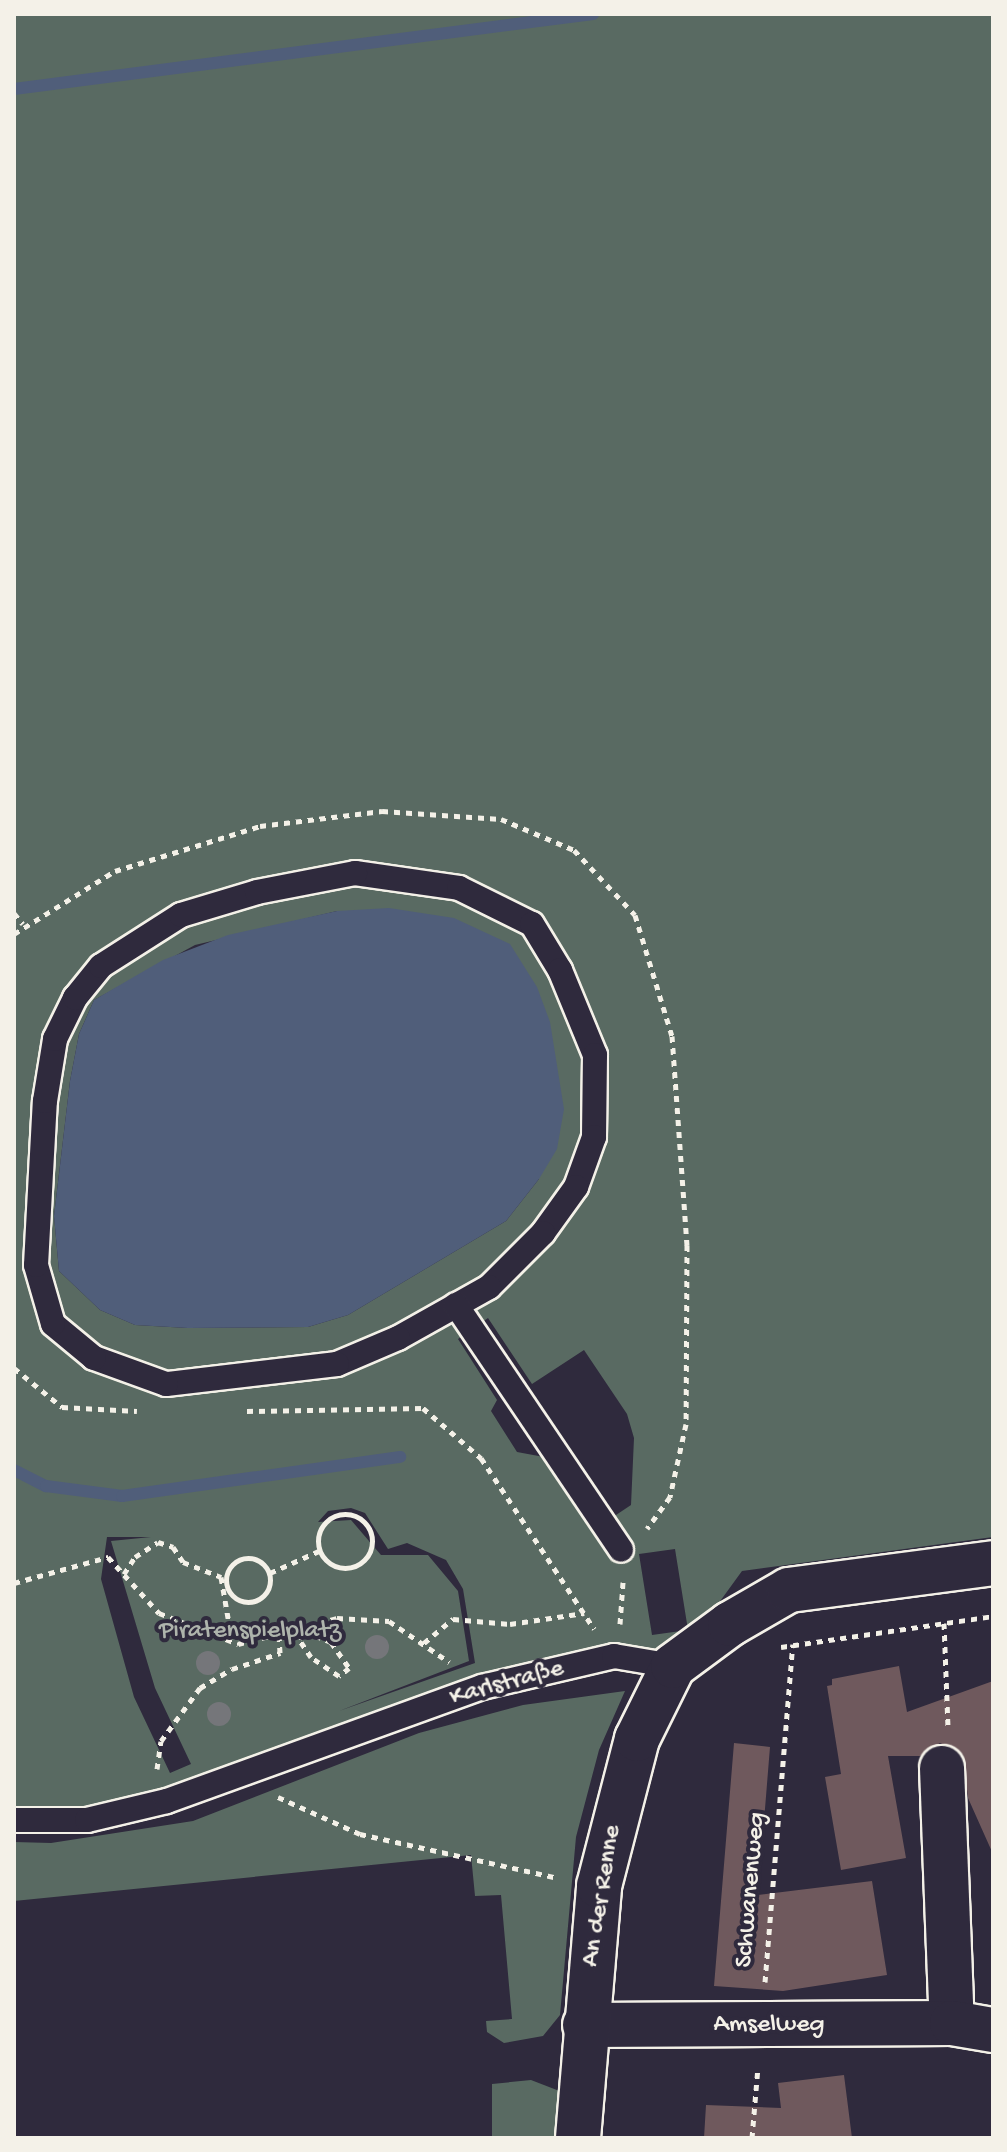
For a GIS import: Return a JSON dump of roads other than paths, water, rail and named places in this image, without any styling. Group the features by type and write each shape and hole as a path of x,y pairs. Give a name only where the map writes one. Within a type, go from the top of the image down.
{"street":[{"path":"673,1666 730,1624 789,1590 993,1563"},
{"name":"An der Renne","path":"578,2138 585,2025 599,1886 637,1739 673,1666"},
{"name":"Amselweg","path":"585,2025 973,2026 942,1768"}],"lane":[{"path":"355,873 459,888 532,924 560,970 595,1055 594,1137 576,1187 543,1233 489,1287 456,1305 337,1364 166,1384 94,1358 53,1324 36,1265 45,1101 55,1039 75,998 101,966 181,915 257,892 355,873"},
{"path":"456,1305 621,1550"},
{"name":"Karlstraße","path":"14,1820 87,1820 167,1801 482,1687 614,1656 673,1666"}],"water":[{"path":"389,908 454,918 510,944 537,987 550,1022 564,1109 557,1149 539,1179 506,1221 348,1315 308,1327 135,1325 100,1310 59,1271 54,1216 70,1081 79,1034 94,1000 163,960 228,935 337,911"}],"waterway":[{"path":"14,89 593,14"},
{"path":"14,1470 46,1486 122,1496 400,1457"}],"park label":[{"name":"Piratenspielplatz","path":"250,1632"}]}
